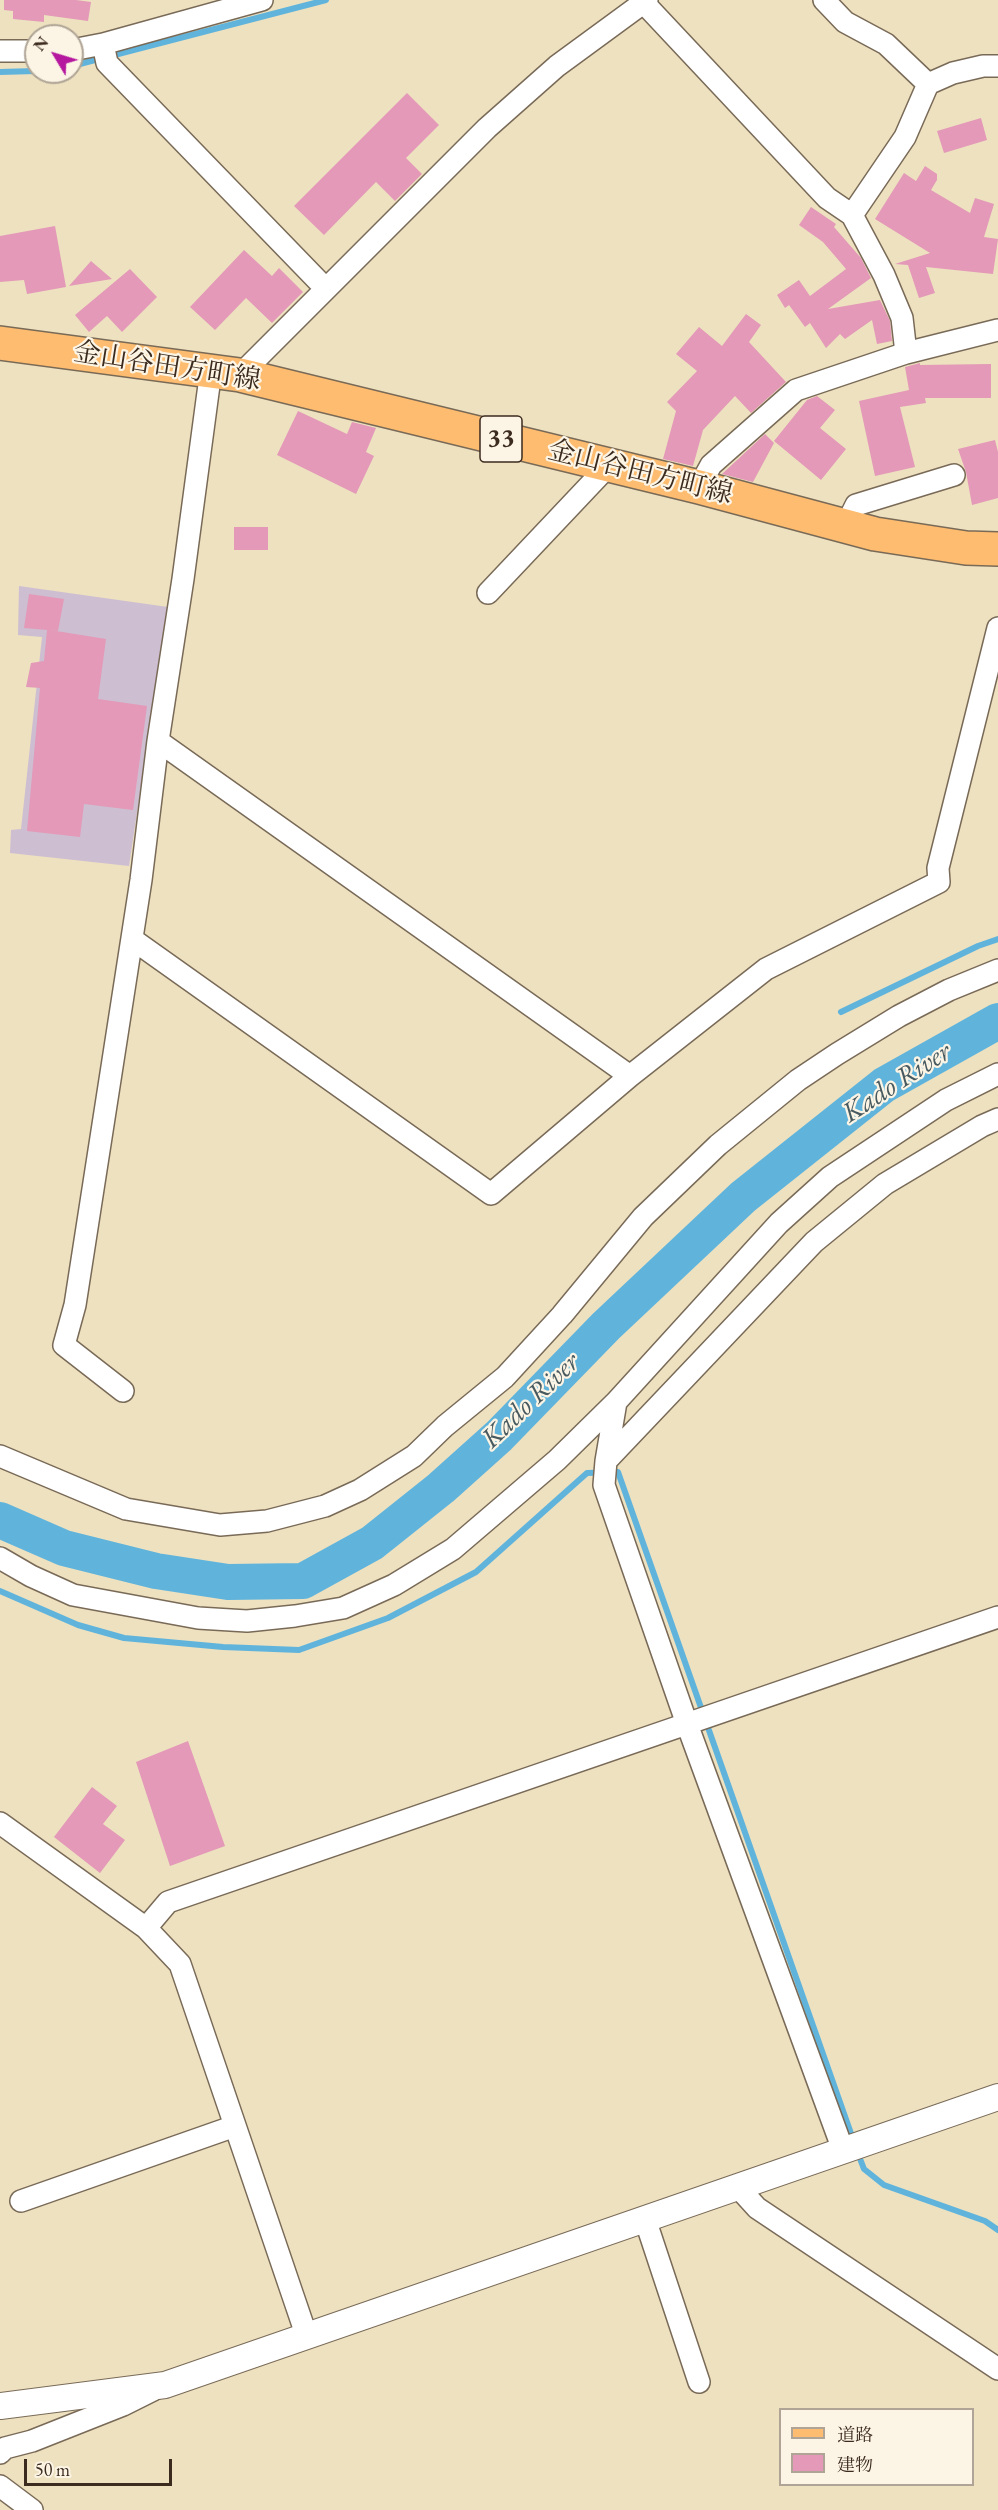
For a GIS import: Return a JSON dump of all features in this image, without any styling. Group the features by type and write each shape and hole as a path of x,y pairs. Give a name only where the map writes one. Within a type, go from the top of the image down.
{"main road":[{"name":"金山谷田方町線","path":"0,343 226,373 699,487 875,534 998,549"}],"street":[{"path":"84,48 262,0"},
{"path":"824,0 845,22 886,44 928,84"},
{"path":"123,1391 64,1345 75,1305 132,939 158,741 183,579 226,373 326,289 487,128 557,66 645,1 826,198 852,215 884,275 902,318 906,353"},
{"path":"103,44 107,63 326,289"},
{"path":"0,51 24,51"},
{"path":"852,215 905,137 928,84 953,73 982,66 998,66"},
{"path":"699,487 711,465 796,390 906,353 998,330"},
{"path":"488,593 609,465"},
{"path":"845,527 856,505 954,475"},
{"path":"132,939 491,1194 630,1076 766,969 939,882 938,868 998,628"},
{"path":"158,741 630,1076"},
{"path":"0,1456 126,1509 220,1525 267,1521 326,1506 360,1490 414,1456 445,1426 505,1377 562,1315 643,1217 735,1131 798,1080 837,1054 929,1001 998,970"},
{"path":"0,1558 31,1576 73,1595 198,1618 247,1621 295,1616 343,1608 394,1586 453,1550 557,1460 616,1402 779,1223 830,1177 946,1100 998,1074"},
{"path":"606,1461 814,1242 885,1184 982,1126 998,1119"},
{"path":"616,1402 603,1485 687,1724 843,2150"},
{"path":"146,1928 168,1902 998,1617"},
{"path":"0,1823 146,1928 180,1964 307,2337"},
{"path":"0,2453 5,2448 32,2441 123,2405 165,2385 998,2097"},
{"path":"21,2201 235,2126"},
{"path":"737,2186 757,2208 998,2369"},
{"path":"645,2219 699,2382"},
{"path":"0,2406 165,2385"},
{"path":"0,2486 32,2510"}],"shaded area":[{"path":"19,586 168,607 129,866 10,853 11,830 21,829 42,637 18,635"}],"building":[{"path":"4,0 91,2 88,21 44,15 44,22 13,19 13,11 4,10"},
{"path":"407,93 439,125 406,158 422,174 395,201 376,182 324,235 294,206"},
{"path":"981,118 987,140 944,153 937,131"},
{"path":"925,166 937,174 937,180 931,190 970,213 975,198 994,204 984,237 998,239 993,274 926,267 935,293 919,298 908,265 895,264 930,253 875,219 904,173 916,181"},
{"path":"811,207 836,224 834,227 861,258 871,278 828,309 880,300 890,321 892,341 877,344 872,320 845,339 840,334 826,348 810,323 805,327 789,305 785,308 777,295 799,280 810,296 846,269 823,242 799,225"},
{"path":"55,226 66,287 27,294 24,280 0,282 0,236"},
{"path":"244,250 272,276 279,268 303,292 272,323 246,298 215,330 190,307"},
{"path":"91,261 112,279 69,286"},
{"path":"130,269 157,297 122,332 107,316 89,332 75,315"},
{"path":"746,314 761,325 749,342 786,382 751,413 735,396 703,430 693,466 663,459 676,411 667,402 697,371 676,354 699,327 722,346"},
{"path":"920,363 920,365 991,364 991,398 925,398 926,403 900,407 915,467 875,476 859,401 909,390 905,367"},
{"path":"817,396 835,410 820,428 846,449 821,480 774,441 807,400"},
{"path":"298,411 347,434 352,422 376,428 366,452 374,456 356,494 277,455"},
{"path":"765,434 774,443 753,482 722,474"},
{"path":"995,440 998,452 998,498 972,505 966,472 958,449"},
{"path":"234,527 268,527 268,550 234,550"},
{"path":"29,594 64,599 58,631 50,630 106,639 98,699 147,706 133,810 84,804 80,837 27,831 40,688 26,687 31,663 44,661 47,630 24,628"},
{"path":"188,1741 225,1846 170,1866 136,1762"},
{"path":"92,1787 117,1806 103,1824 125,1840 100,1873 54,1837"}],"waterway":[{"path":"84,63 326,0"},
{"path":"0,72 24,71"},
{"path":"841,1012 978,946 998,939"},
{"name":"Kado River","path":"0,1520 64,1548 156,1571 228,1582 303,1581 372,1543 441,1488 499,1436 606,1326 743,1197 884,1085 998,1021"},
{"path":"0,1591 78,1625 124,1638 223,1647 299,1650 388,1618 476,1572 587,1473 618,1472 854,2142"},
{"path":"857,2151 864,2169 884,2185 985,2221 998,2230"}]}
